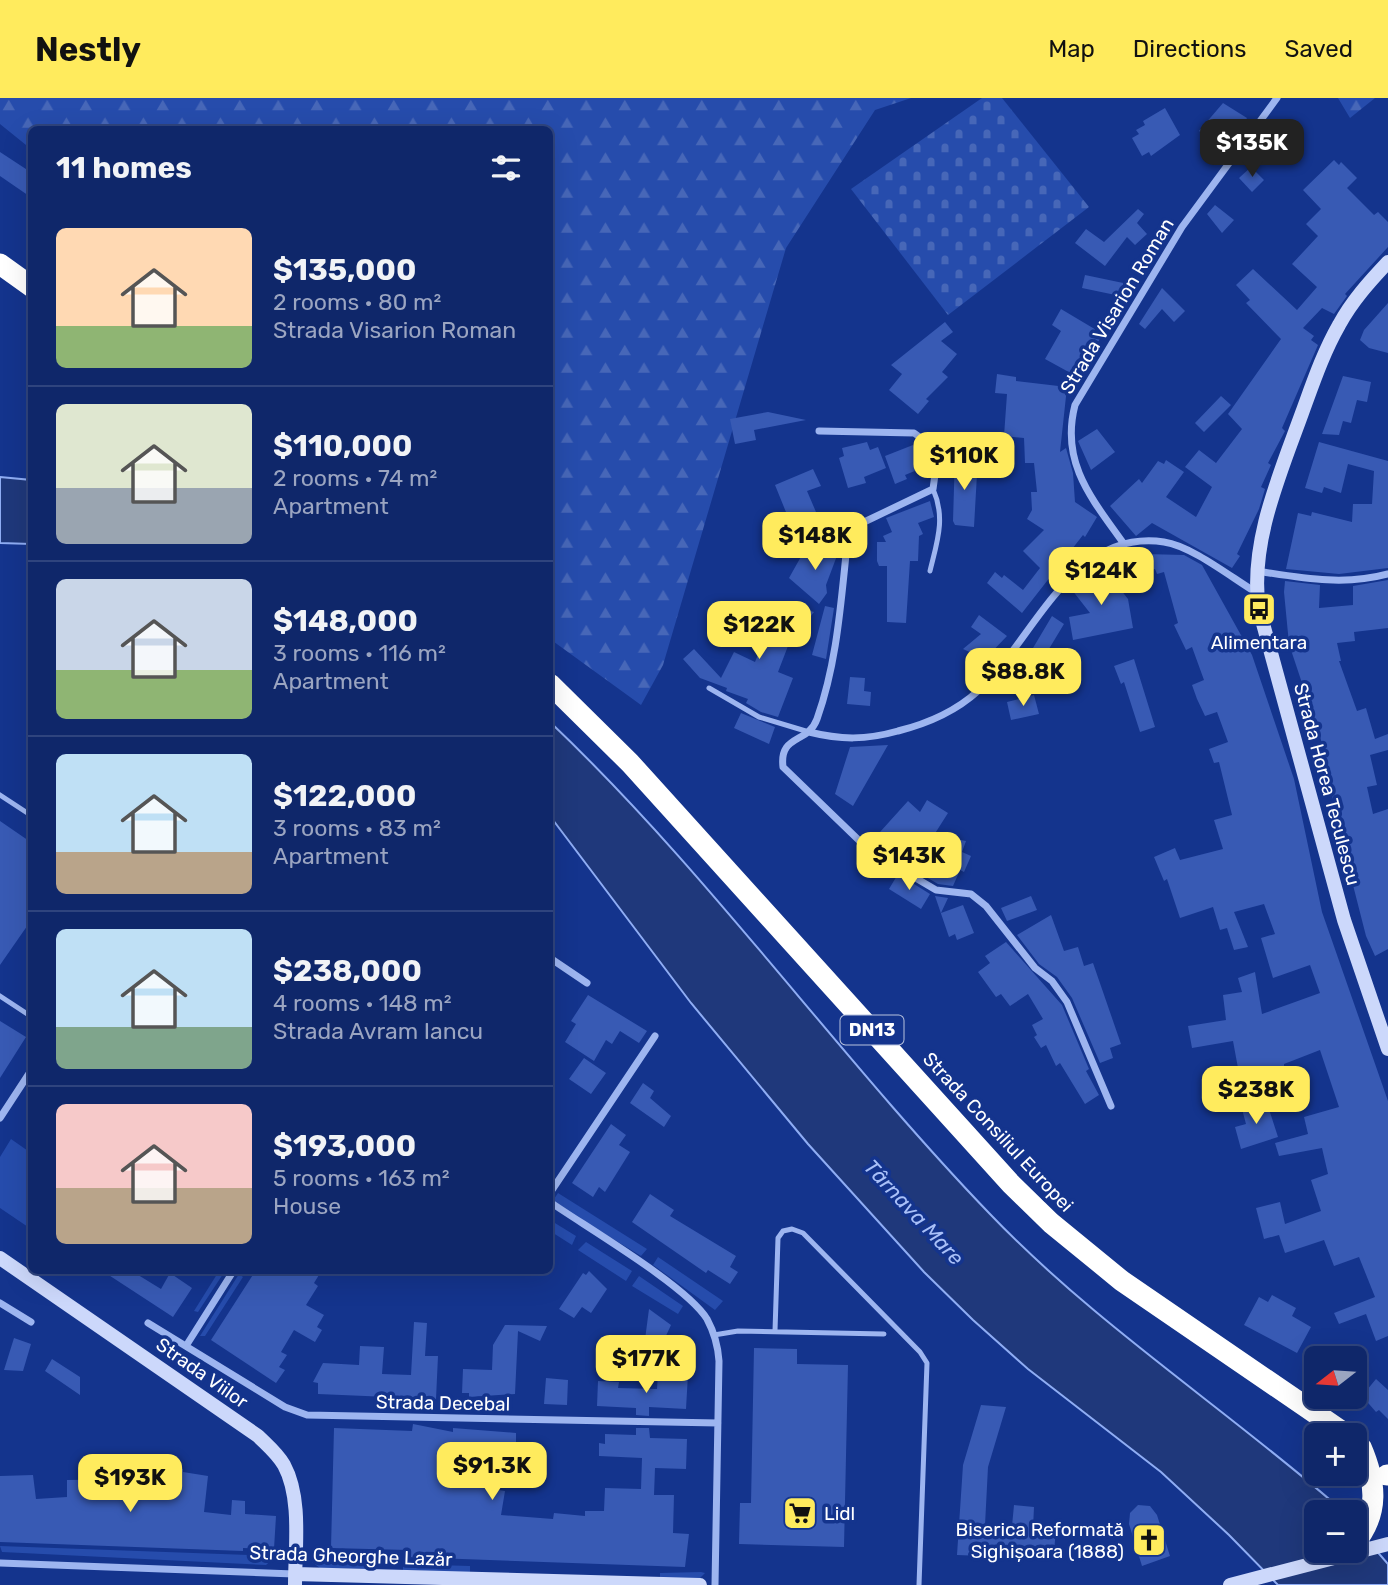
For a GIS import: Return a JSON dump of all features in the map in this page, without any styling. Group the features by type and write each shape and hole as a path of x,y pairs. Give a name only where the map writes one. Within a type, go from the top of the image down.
{"highway":[{"path":"0,264 28,284"},
{"name":"Strada Consiliul Europei","path":"553,687 630,763 1011,1184 1051,1223 1154,1304 1328,1423"},
{"name":"Strada Consiliul Europei","path":"1367,1454 1388,1475"},
{"path":"1367,1467 1373,1479 1372,1515 1367,1523"}],"street":[{"name":"Strada Visarion Roman","path":"1124,544 1091,497 1075,465 1069,437 1075,405 1182,227 1277,98"},
{"name":"Strada Horea Teculescu","path":"1388,262 1350,306 1322,358 1283,466 1256,571 1256,593 1344,920 1388,1049"},
{"path":"819,431 914,433 937,460 933,489 862,523 848,536 832,671 816,723 809,732 785,746 782,755 783,767 870,851 936,890 971,894 986,906 1035,968 1052,981 1067,1002 1111,1106"},
{"path":"809,732 837,738 868,739 929,721 962,703 993,674 1076,573 1095,558 1124,544 1149,542 1174,545 1256,593"},
{"path":"1256,571 1339,582 1388,574"},
{"path":"553,960 587,983"},
{"path":"553,1189 655,1036"},
{"path":"0,1118 28,1075"},
{"path":"553,1204 672,1286 696,1306 714,1335 719,1361 715,1585"},
{"name":"Strada Viilor","path":"0,1258 258,1436 276,1453 285,1466 291,1488 295,1579"},
{"path":"186,1346 231,1274"},
{"path":"0,1303 31,1322"},
{"name":"Strada Decebal","path":"148,1323 285,1407 307,1415 718,1423"},
{"path":"1367,1548 1388,1545"},
{"name":"Strada Gheorghe Lazăr","path":"0,1563 295,1579 700,1585"},
{"path":"1231,1585 1305,1563"}],"lane":[{"path":"930,571 940,527 941,507 933,489"},
{"path":"709,688 759,717 809,732"},
{"path":"0,795 28,813"},
{"path":"0,996 28,1014"},
{"path":"775,1331 778,1238 782,1231 792,1229 803,1233 920,1352 927,1363 919,1585"},
{"path":"714,1335 738,1331 884,1334"}],"green space":[{"path":"0,98 911,98 875,110 786,248 663,665 641,705 553,641 553,126 28,126 28,147 0,124"},
{"path":"982,98 1002,98 1089,207 948,315 851,189"},
{"path":"1338,98 1375,98 1350,118"},
{"path":"11,1139 28,1151 28,1227 0,1208 0,1157"},
{"path":"558,1193 647,1249 641,1256 556,1204 554,1199"},
{"path":"553,1222 576,1236 572,1245 553,1233"},
{"path":"586,1242 632,1271 626,1281 578,1250"},
{"path":"658,1257 723,1301 715,1310 653,1265"},
{"path":"217,1274 223,1274 198,1312 194,1311"},
{"path":"239,1274 243,1277 205,1336 200,1336"},
{"path":"639,1276 683,1306 678,1314 632,1286"},
{"path":"0,1546 276,1556 266,1565 2,1552"},
{"path":"312,1562 378,1563 377,1569 320,1568"},
{"path":"403,1564 470,1566 470,1573 403,1570"},
{"path":"660,1573 705,1573 700,1578 660,1579"}],"water":[{"path":"0,477 28,480 28,544 0,543"},
{"name":"Târnava Mare","path":"553,725 664,840 933,1153 1029,1253 1115,1328 1304,1478 1304,1486 1313,1486 1330,1500 1304,1500 1304,1563 1367,1563 1367,1540 1388,1564 1388,1585 1278,1585 1161,1472 1028,1369 973,1320 924,1272 808,1144 691,1003 553,820"}],"building":[{"path":"1223,103 1247,118 1229,148 1199,131"},
{"path":"1165,108 1180,135 1151,156 1149,152 1142,156 1132,138 1139,134 1136,130 1145,125 1143,121"},
{"path":"0,152 28,170 28,195 0,176"},
{"path":"1334,160 1339,165 1341,162 1357,178 1347,188 1374,215 1378,212 1388,222 1388,247 1345,294 1347,296 1334,314 1322,308 1303,328 1314,336 1311,340 1318,345 1282,428 1285,431 1268,463 1271,465 1261,487 1265,489 1259,509 1237,554 1240,556 1232,568 1152,523 1136,536 1110,506 1139,479 1142,483 1158,461 1164,464 1166,460 1184,472 1166,497 1196,517 1212,487 1185,467 1199,450 1216,463 1242,429 1228,414 1281,339 1246,303 1250,300 1236,285 1253,269 1297,310 1317,287 1292,264 1318,236 1306,224 1321,209 1303,190"},
{"path":"1251,167 1264,180 1252,192 1239,178"},
{"path":"1215,205 1234,220 1222,233 1207,214"},
{"path":"1138,209 1144,214 1137,223 1147,234 1135,245 1127,237 1105,266 1075,243 1086,229 1104,242"},
{"path":"1085,275 1128,284 1125,297 1082,288"},
{"path":"1162,288 1185,311 1174,322 1162,309 1145,329 1139,324"},
{"path":"1388,303 1388,353 1369,348 1360,340 1364,330"},
{"path":"1061,309 1103,334 1076,376 1045,359 1061,331 1052,325"},
{"path":"945,322 953,332 941,341 957,354 942,372 948,377 926,399 929,401 918,414 889,390 902,374 891,365"},
{"path":"997,374 1016,377 1016,381 1067,387 1060,452 1066,448 1073,473 1075,502 1097,517 1085,537 1083,535 1022,613 987,583 995,572 1002,578 1004,575 1023,590 1040,568 1023,551 1044,530 1027,519 1032,510 1031,492 1037,492 1034,463 1025,463 1024,438 1004,436 1007,394 995,393"},
{"path":"1343,376 1371,382 1367,402 1357,400 1351,423 1343,421 1339,435 1322,434"},
{"path":"1221,396 1231,405 1204,432 1195,423"},
{"path":"768,412 806,420 754,430 756,440 735,444 730,419"},
{"path":"1097,429 1115,452 1091,470 1078,441"},
{"path":"867,442 870,450 878,447 886,468 864,477 866,483 848,488 839,458 844,456 842,448"},
{"path":"1319,442 1388,461 1388,568 1339,574 1286,569 1298,513 1311,516 1312,512 1352,522 1353,504 1372,504 1374,471 1348,464 1341,493 1324,487 1322,493 1305,488"},
{"path":"913,445 922,468 905,475 907,479 895,484 885,456"},
{"path":"955,454 971,456 970,475 977,474 974,527 955,525 953,521"},
{"path":"813,469 821,486 807,491 816,512 790,522 775,485"},
{"path":"930,501 934,517 918,523 923,534 919,536 918,561 910,561 906,623 887,622 887,566 879,566 877,542 886,542 883,536 892,532 886,518"},
{"path":"815,544 838,553 826,585 827,593 819,604 789,578 803,553 810,556"},
{"path":"1144,554 1184,555 1202,565 1252,655 1294,779 1322,912 1388,1101 1388,1336 1376,1341 1366,1314 1339,1324 1334,1313 1375,1297 1359,1257 1334,1266 1324,1240 1285,1253 1279,1235 1264,1239 1256,1208 1280,1202 1285,1224 1321,1211 1311,1180 1328,1174 1322,1148 1279,1156 1275,1143 1308,1134 1304,1117 1339,1107 1320,1050 1284,1064 1284,1072 1240,1079 1233,1041 1192,1048 1188,1026 1226,1020 1223,995 1242,992 1238,978 1255,972 1262,1014 1320,993 1310,965 1273,978 1261,938 1275,934 1264,904 1234,912 1248,947 1234,950 1227,928 1220,930 1213,907 1180,918 1167,879 1164,881 1154,857 1175,848 1180,860 1223,849 1214,820 1232,815 1219,762 1214,763 1209,749 1228,742 1217,712 1205,716 1197,699 1192,685 1204,680 1192,647 1186,650 1174,625 1178,623 1164,572 1157,574 1155,569 1128,575 1124,557"},
{"path":"1102,566 1128,599 1133,628 1073,640 1069,617 1090,613 1072,590"},
{"path":"1388,580 1388,628 1354,632 1355,641 1337,643 1339,661 1357,711 1366,708 1375,739 1388,734 1388,750 1370,755 1377,785 1367,787 1373,814 1388,809 1388,949 1375,956 1366,936 1343,846 1323,753 1325,752 1289,644 1284,592 1285,581 1320,585 1319,608 1353,605 1353,586"},
{"path":"752,604 774,619 776,611 785,609 786,604 814,612 788,646 778,672 793,678 778,717 761,712 746,703 748,699 726,691 727,688 700,678 683,659 694,649 721,678 734,652 755,662 765,637 741,619"},
{"path":"825,606 834,608 826,659 812,655"},
{"path":"979,615 1007,636 985,659 963,649 981,634 971,627"},
{"path":"1052,616 1064,624 1029,682 1017,675"},
{"path":"1134,659 1155,727 1140,732 1124,682 1121,684 1114,666"},
{"path":"850,677 865,678 864,691 871,692 870,706 847,704"},
{"path":"1034,695 1039,714 1011,720 1007,702"},
{"path":"741,713 775,727 769,744 734,728"},
{"path":"888,745 853,806 835,794 850,747"},
{"path":"927,800 948,813 934,835 966,841 962,852 971,856 964,872 960,870 953,886 938,884 904,864 908,857 880,832 908,801 920,812"},
{"path":"0,821 28,840 28,925 0,965"},
{"path":"898,874 930,894 921,909 889,889"},
{"path":"935,896 948,898 941,913 963,905 974,933 957,940 955,934 949,937"},
{"path":"1031,896 1037,910 1007,921 1001,908"},
{"path":"1051,915 1064,951 1078,947 1084,966 1093,963 1121,1044 1110,1048 1113,1058 1100,1063 1072,998 1057,977 1039,964 1017,935"},
{"path":"1006,942 1062,1005 1089,1069 1086,1071 1099,1095 1085,1104 1060,1063 1056,1066 1046,1045 1041,1048 1034,1037 1037,1035 1032,1025 1043,1019 1028,994 1010,1006 1001,994 996,997 978,972 990,963 985,956"},
{"path":"588,995 647,1031 639,1043 620,1031 612,1044 606,1040 594,1061 565,1042 576,1024 571,1021"},
{"path":"0,1021 26,1037 0,1078"},
{"path":"584,1058 606,1073 591,1094 569,1079"},
{"path":"643,1083 654,1091 650,1098 671,1116 664,1127 630,1103"},
{"path":"1267,1103 1278,1137 1241,1149 1235,1127 1246,1124 1242,1109"},
{"path":"611,1124 626,1135 619,1145 630,1152 605,1192 599,1187 593,1197 572,1183"},
{"path":"650,1194 674,1210 670,1216 736,1256 730,1267 738,1272 730,1284 708,1270 706,1273 632,1222"},
{"path":"589,1271 607,1289 591,1313 582,1307 574,1318 559,1309 583,1273 586,1275"},
{"path":"107,1274 137,1274 161,1289 171,1274 192,1288 173,1317"},
{"path":"253,1274 320,1274 314,1283 318,1286 306,1305 324,1315 317,1327 322,1330 315,1342 294,1330 281,1352 287,1355 279,1367 285,1370 276,1383 211,1340"},
{"path":"1272,1295 1296,1308 1292,1316 1311,1327 1297,1353 1244,1325 1259,1297 1268,1302"},
{"path":"649,1309 671,1325 664,1340 659,1336 656,1349 644,1347"},
{"path":"414,1322 427,1323 425,1356 438,1356 436,1399 318,1394 318,1383 313,1382 323,1363 359,1365 360,1346 384,1347 382,1374 411,1375"},
{"path":"505,1325 547,1326 540,1341 518,1331 515,1394 469,1397 469,1393 462,1393 463,1369 492,1370 493,1345"},
{"path":"14,1338 31,1344 23,1371 4,1370"},
{"path":"754,1348 797,1349 797,1364 848,1365 844,1547 739,1544 740,1503 751,1503"},
{"path":"52,1359 80,1377 80,1395 45,1371"},
{"path":"658,1373 688,1374 686,1409 649,1407 649,1416 636,1415 636,1408 597,1406 598,1381 619,1382 618,1388 657,1389"},
{"path":"546,1378 568,1380 567,1405 544,1404"},
{"path":"1376,1379 1388,1390 1388,1419 1379,1410 1376,1412 1367,1402 1367,1390"},
{"path":"981,1405 1006,1407 988,1467 985,1525 1012,1526 1014,1505 1034,1507 1033,1528 1056,1529 1054,1552 983,1548 983,1556 957,1555 963,1465"},
{"path":"413,1424 453,1432 453,1428 516,1433 516,1448 526,1448 524,1466 510,1464 510,1459 480,1455 476,1486 505,1491 501,1515 553,1519 554,1513 585,1516 585,1511 604,1511 605,1488 641,1489 642,1458 599,1456 599,1443 605,1444 605,1434 636,1435 636,1428 649,1428 650,1438 687,1439 686,1469 655,1468 654,1495 674,1495 673,1533 689,1534 685,1567 407,1557 407,1550 331,1548 334,1428 412,1431"},
{"path":"136,1464 171,1465 171,1468 183,1469 183,1472 208,1476 204,1512 231,1515 232,1500 245,1501 245,1514 276,1516 274,1549 243,1548 243,1551 0,1542 0,1476 33,1475 36,1499 67,1497 67,1480 135,1479"},
{"name":"Biserica Reformată Sighișoara (1888)","path":"1138,1505 1150,1506 1157,1515 1170,1556 1142,1566 1129,1524 1130,1513"}],"place":[{"name":"Alimentara","path":"1259,609"},
{"name":"Lidl","path":"800,1513"},
{"name":"Biserica Reformată Sighișoara (1888)","path":"1149,1540"}]}
